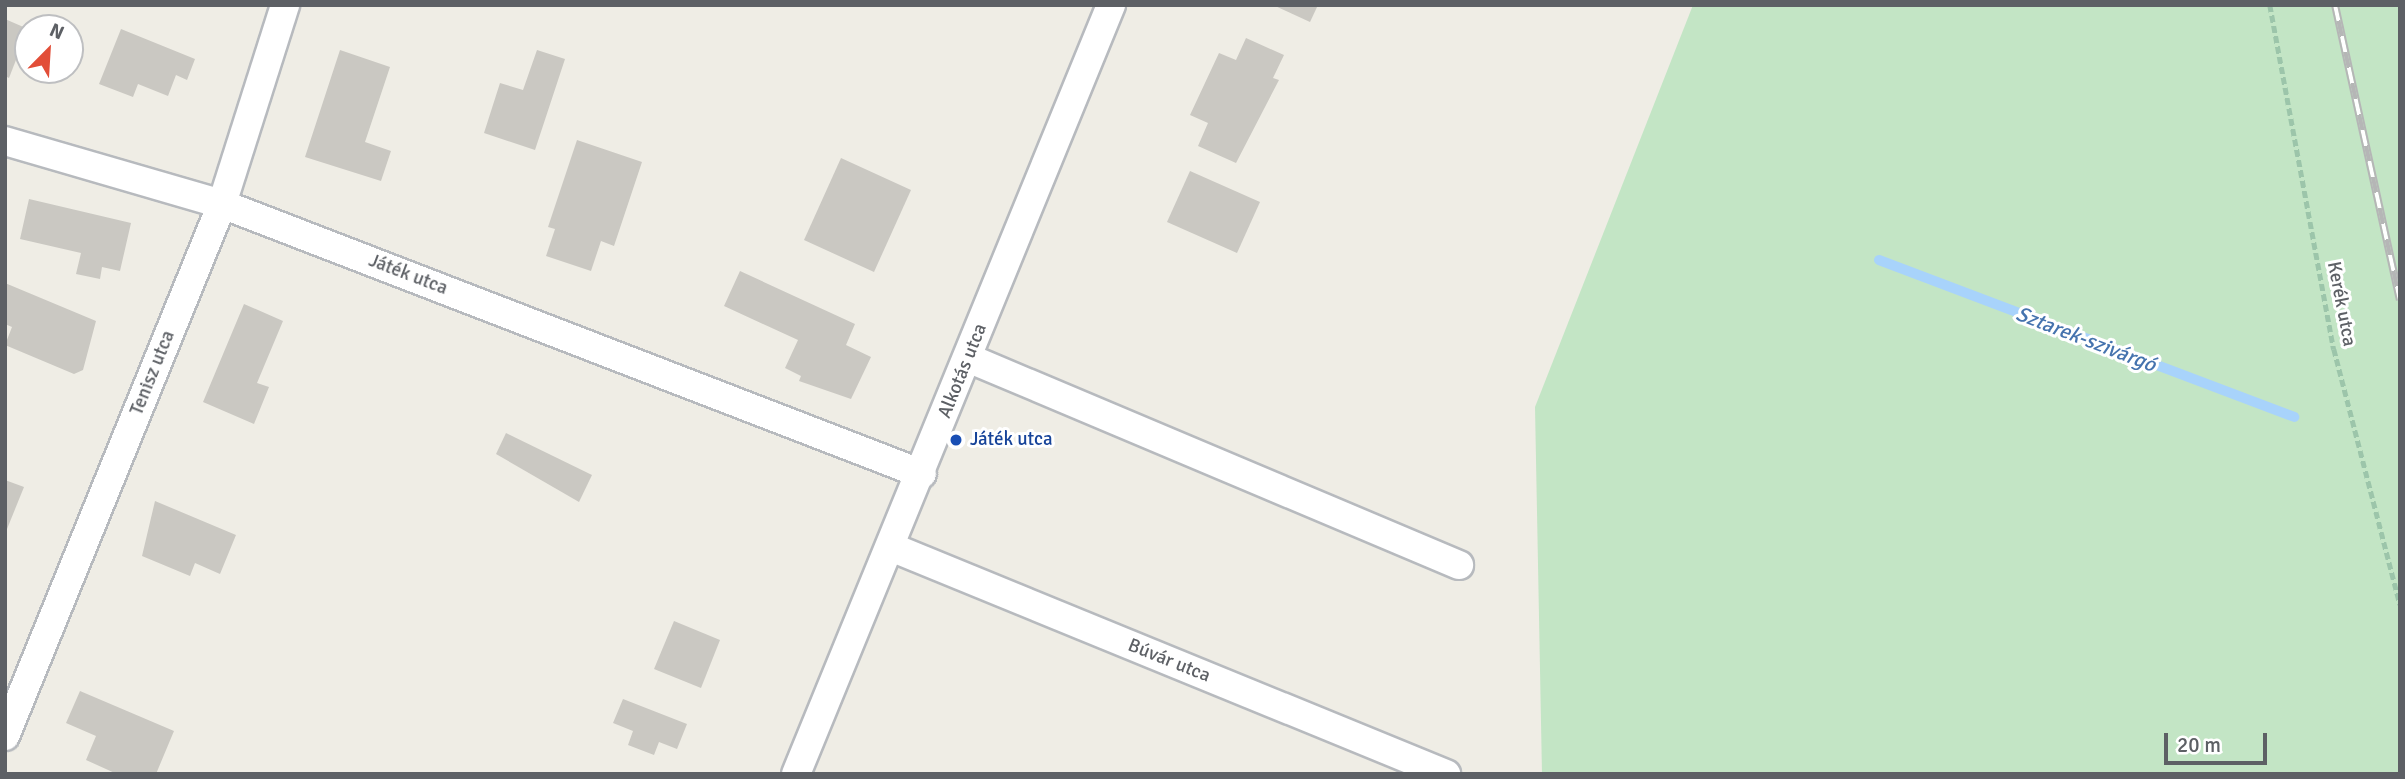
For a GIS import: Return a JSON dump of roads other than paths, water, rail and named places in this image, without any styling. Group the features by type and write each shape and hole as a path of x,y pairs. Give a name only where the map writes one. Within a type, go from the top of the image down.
{"street":[{"name":"Tenisz utca","path":"5,736 222,204 285,5"},
{"name":"Alkotás utca","path":"796,774 922,474 1111,5"},
{"name":"Játék utca","path":"5,141 222,204 922,474"},
{"path":"968,358 1460,565"},
{"name":"Búvár utca","path":"891,547 1446,774"}],"waterway":[{"name":"Sztarek-szivárgó","path":"1879,260 2294,417"}],"railway":[{"path":"2335,5 2400,300"}],"place":[{"name":"Játék utca","path":"956,440"}]}
